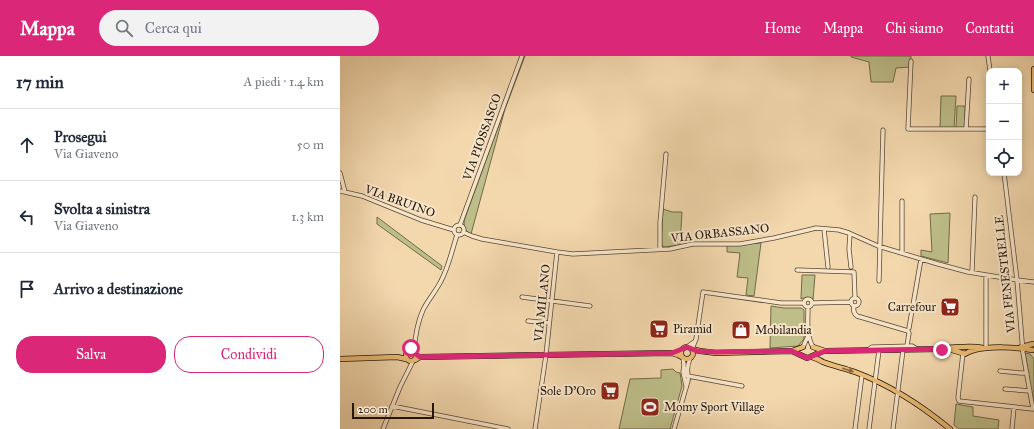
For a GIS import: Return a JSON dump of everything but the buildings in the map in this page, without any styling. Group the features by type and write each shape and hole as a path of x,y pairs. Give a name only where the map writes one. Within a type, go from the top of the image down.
{"main road":[{"path":"1034,70 1034,90"},
{"path":"792,351 807,358 825,351 940,349 965,351 985,348 1021,348 1033,352 1033,343 1021,348"},
{"path":"340,358 407,357 410,361 420,357 672,353 687,349 700,352 792,351 808,345 825,351"},
{"path":"812,356 815,351 813,347"},
{"path":"803,348 802,353 804,356"},
{"path":"683,358 681,354 687,349"},
{"path":"687,349 694,353 691,358"},
{"path":"407,357 411,351 420,357"},
{"path":"672,353 679,355 686,360 698,354 715,352"},
{"path":"414,353 416,357 414,360"},
{"path":"812,356 822,362 875,380 898,392 926,410 950,429"}],"street":[{"name":"VIA PIOSSASCO","path":"460,225 522,56"},
{"path":"988,56 990,68"},
{"path":"912,61 908,129 986,129"},
{"path":"966,129 969,79"},
{"path":"880,281 883,130"},
{"path":"660,249 660,223 666,154"},
{"path":"340,172 345,192"},
{"name":"VIA FENESTRELLE","path":"1004,176 1017,280 1021,348 1033,410 1014,407"},
{"name":"VIA BRUINO","path":"340,191 362,196 421,220 454,230"},
{"path":"972,272 975,197"},
{"path":"902,201 902,253"},
{"path":"414,353 415,341 423,310 441,282 457,235 454,230 456,226 460,225 463,227 463,232 462,234 457,235"},
{"path":"824,229 828,267"},
{"name":"VIA ORBASSANO","path":"463,232 482,239 573,254 670,249 693,244 740,244 808,230 839,230 880,247 921,259 986,275 1034,282"},
{"path":"850,234 850,267"},
{"name":"VIA MILANO","path":"535,429 546,355 557,252"},
{"path":"909,328 921,259"},
{"path":"797,270 854,272 855,298 859,302 858,305 854,306"},
{"path":"985,348 986,275"},
{"path":"715,352 700,349 696,339 703,292 781,303 803,303 808,299 812,303 851,302 852,299 855,298"},
{"path":"522,297 590,306"},
{"path":"851,302 854,306 854,314 857,316 908,332 907,346"},
{"path":"803,303 808,307"},
{"path":"812,303 811,306 808,307 808,333 813,347"},
{"path":"528,321 549,323"},
{"path":"803,348 808,333"},
{"path":"687,349 696,339"},
{"path":"410,367 407,357 415,341"},
{"path":"868,350 872,347 912,346 918,350"},
{"path":"869,429 879,350"},
{"path":"893,429 903,350"},
{"path":"965,351 962,360 958,400 1014,407 1012,429"},
{"path":"683,358 684,367 688,376 742,386"},
{"path":"674,429 686,388 688,376 687,368 691,358"},
{"path":"383,429 392,406 414,360"},
{"path":"684,367 683,372 686,388"},
{"path":"1000,371 1020,374 1026,373"},
{"path":"855,429 862,375"},
{"path":"1005,389 1030,391"},
{"path":"392,406 508,429"}],"green space":[{"path":"524,56 505,109 471,234 465,228 465,218"},
{"path":"851,56 911,56 910,67 896,68 893,82 871,82 869,62"},
{"path":"941,96 956,96 954,128 940,128"},
{"path":"957,106 965,106 965,128 956,128"},
{"path":"663,209 672,212 682,212 680,245 664,247 661,244"},
{"path":"950,213 948,263 921,256 921,250 932,252 930,214"},
{"path":"377,217 442,266 441,270 377,224"},
{"path":"761,243 754,296 746,295 748,278 737,277 740,253 727,252 727,245"},
{"path":"802,275 815,275 813,300 807,297 801,299"},
{"path":"771,306 801,308 804,310 804,339 798,346 770,348"},
{"path":"1025,353 1030,354 1034,359 1034,409"},
{"name":"Momy Sport Village","path":"673,369 680,373 682,386 670,429 619,429 630,379 661,378 661,370"},
{"path":"956,404 973,407 973,416 999,420 998,429 959,429 954,425"}],"place":[{"name":"Carrefour","path":"950,307"},
{"name":"Piramid","path":"659,329"},
{"name":"Mobilandia","path":"741,330"},
{"name":"Sole D'Oro","path":"610,391"},
{"name":"Momy Sport Village","path":"650,407"}],"route":[{"path":"411,348 408,352 412,351 420,357 672,353 678,352 687,347 697,351 715,352 792,351 809,358 825,351 942,350"}]}
